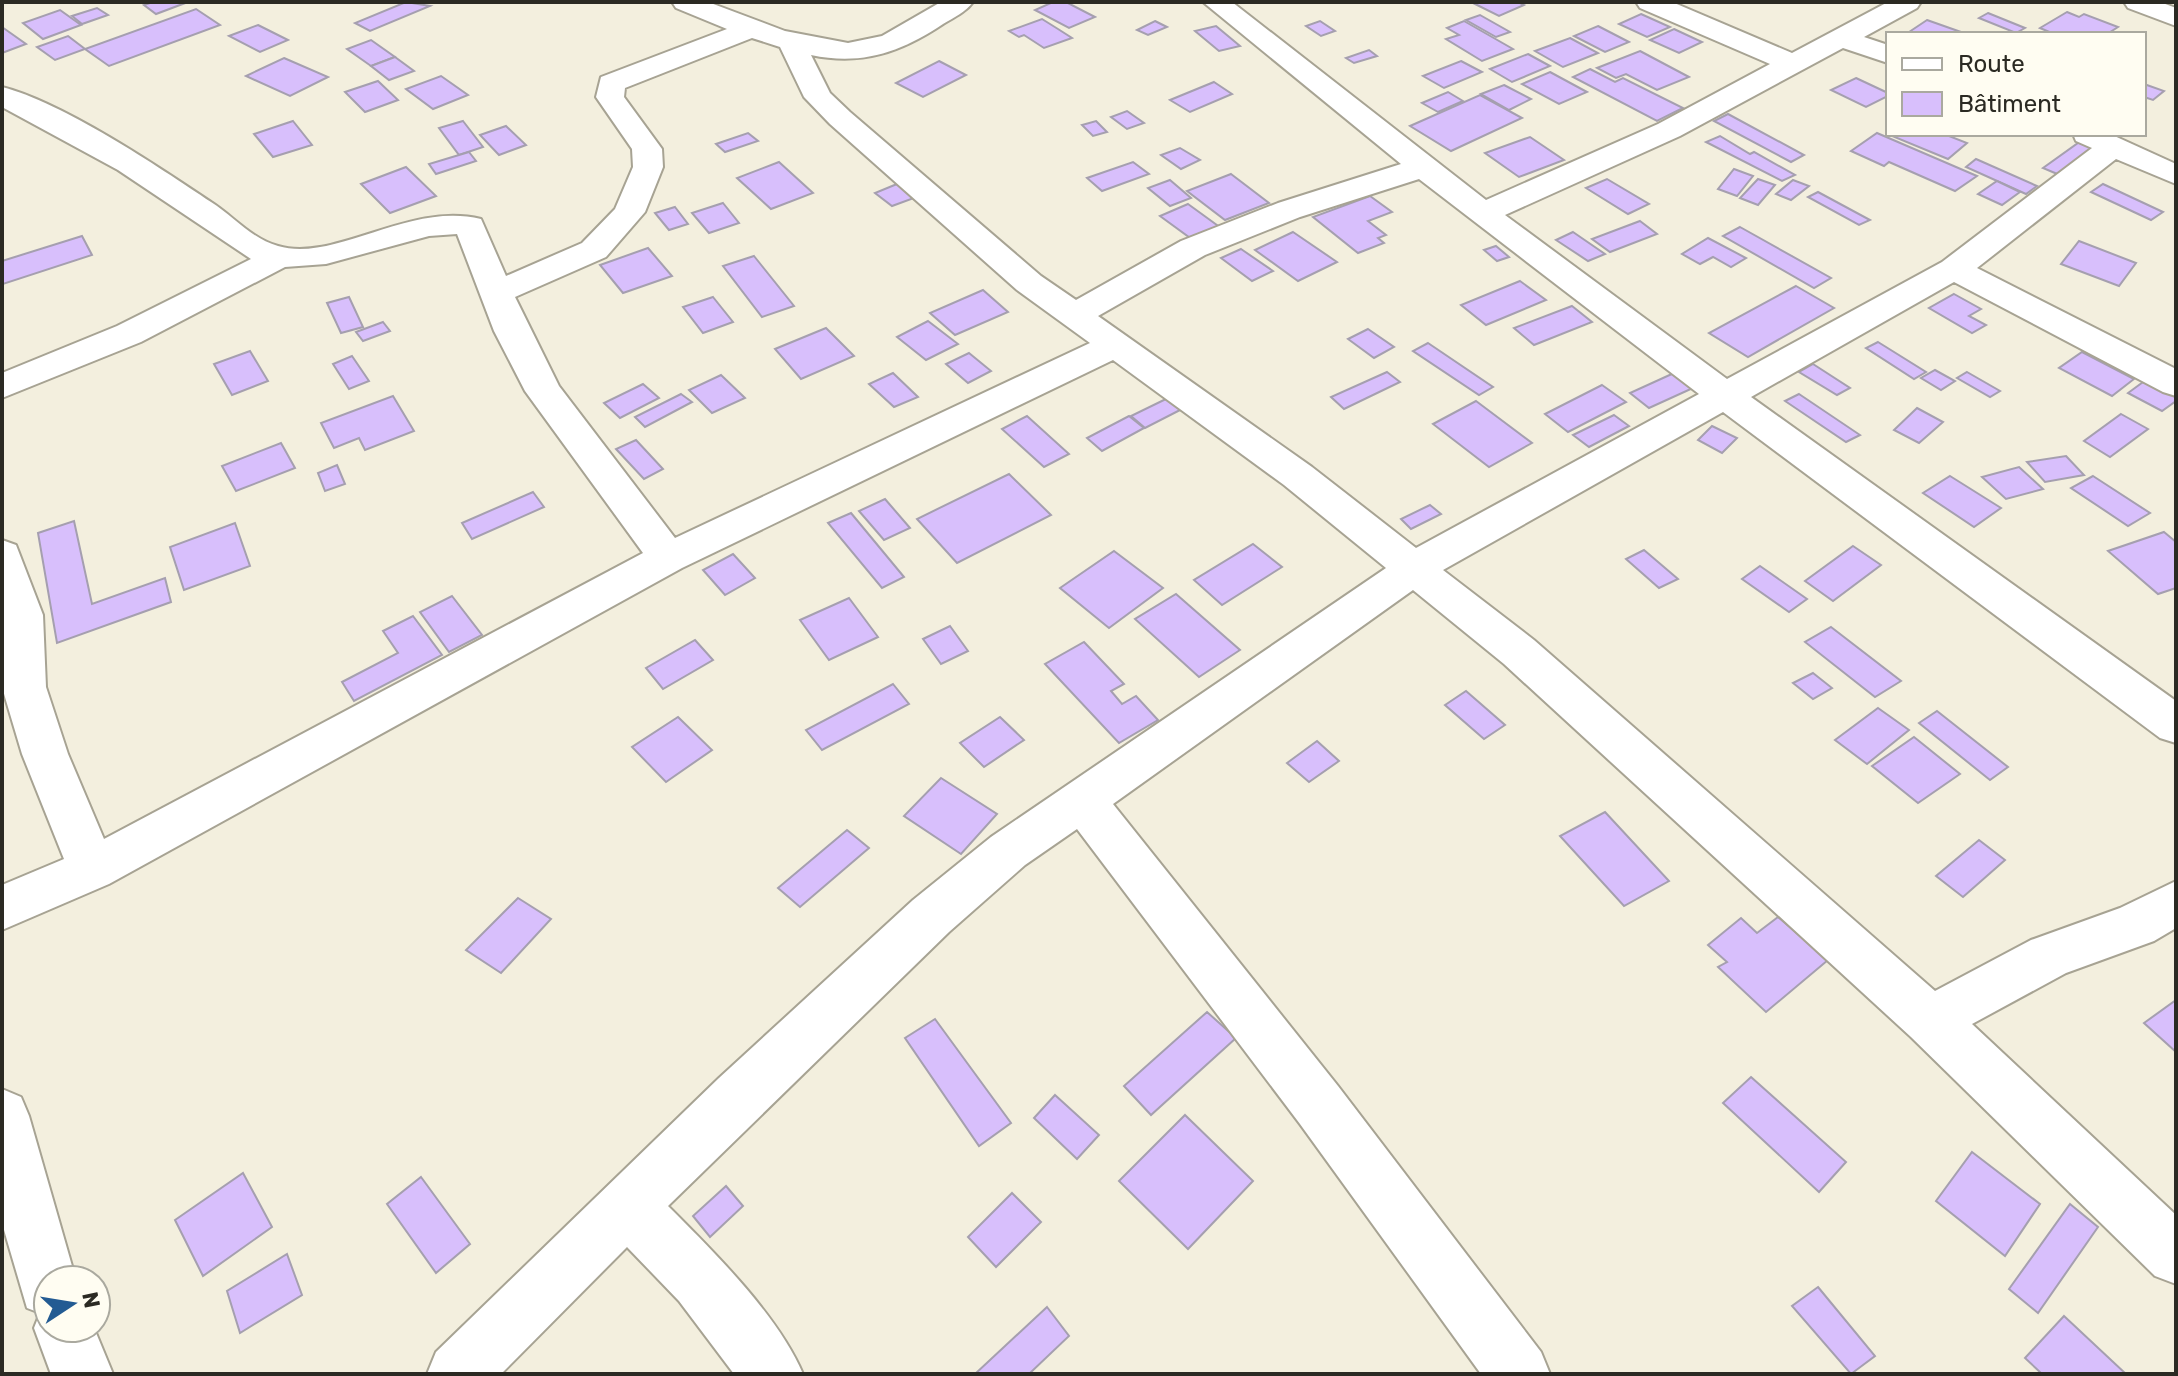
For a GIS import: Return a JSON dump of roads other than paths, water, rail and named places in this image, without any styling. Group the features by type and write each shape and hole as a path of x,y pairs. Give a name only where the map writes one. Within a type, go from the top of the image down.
{"street":[{"path":"685,2 773,34 837,50 869,50 960,2"},
{"path":"1216,2 1424,167 1727,397 2176,725"},
{"path":"1649,2 1791,63"},
{"path":"1485,212 1669,130 1908,2"},
{"path":"2137,2 2176,18"},
{"path":"495,293 594,250 629,212 648,167 647,149 610,97 611,83 773,34"},
{"path":"773,34 818,97 1029,283 1286,468 1519,652 1930,1020 2176,1255"},
{"path":"1842,38 1886,54"},
{"path":"2,96 71,130 203,211 237,237 279,257"},
{"path":"458,1374 811,1028 931,916 1008,851 1342,622 1415,567 1954,269 2022,220 2098,140 2176,175"},
{"path":"1073,316 1193,248 1289,210 1424,167"},
{"path":"2,386 129,334 279,257 316,256 387,237 461,223 474,232 495,293 543,391 668,558"},
{"path":"1954,269 2176,384"},
{"path":"2,908 92,869 668,558 1113,346"},
{"path":"2,555 22,615 24,687 45,754 92,869"},
{"path":"1083,801 1319,1105 1519,1374"},
{"path":"1930,1020 2049,956 2136,925 2176,903"},
{"path":"2,1116 42,1264"},
{"path":"629,1207 700,1280 772,1374"},
{"path":"70,1344 82,1374"}]}
